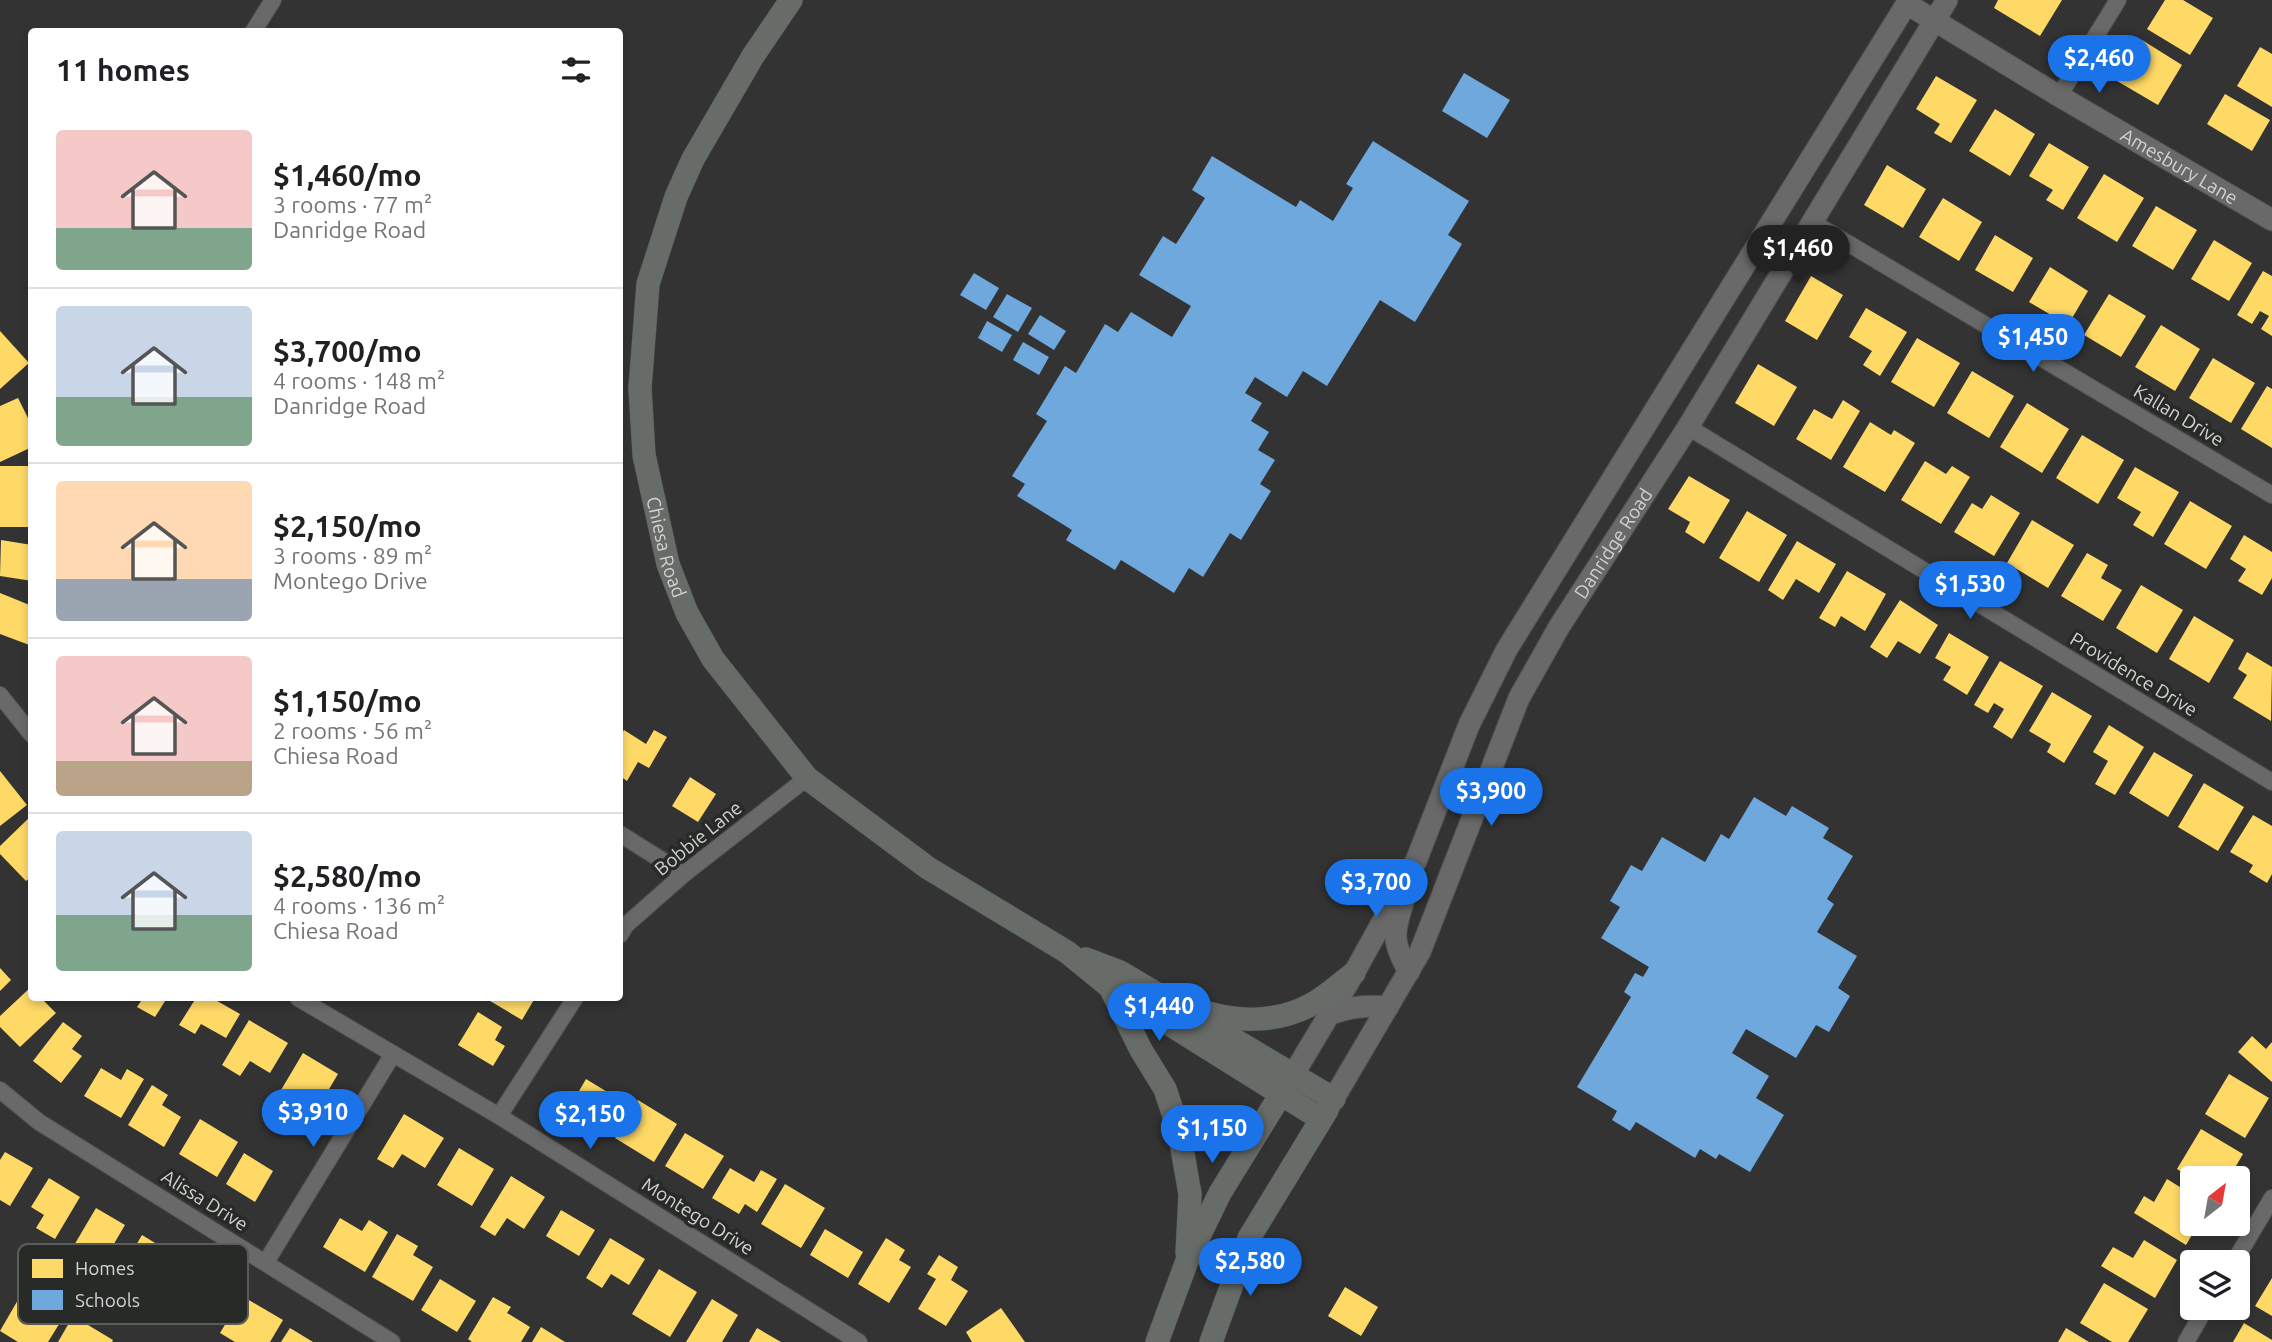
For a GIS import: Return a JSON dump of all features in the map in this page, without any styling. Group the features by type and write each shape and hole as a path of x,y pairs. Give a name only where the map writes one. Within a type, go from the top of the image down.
{"main road":[{"name":"Chiesa Road","path":"790,0 753,55 693,159 676,197 648,284 639,388 644,455 668,564 687,613 713,659 807,778 929,868 1067,952 1110,987 1287,1084"},
{"name":"Chiesa Road","path":"1067,952 1119,972 1152,992 1327,1110"},
{"path":"1152,992 1215,1016 1262,1019 1288,1015 1314,1003 1354,974"},
{"path":"1110,987 1141,1050 1165,1089 1179,1131 1190,1194 1187,1261"},
{"path":"1157,1342 1187,1261 1220,1193 1287,1084"},
{"path":"1210,1342 1249,1238 1327,1110"}],"street":[{"path":"256,28 273,0"},
{"name":"Danridge Road","path":"1327,1110 1420,952 1519,698 1559,627 1688,427 1947,0"},
{"path":"2059,96 2118,0"},
{"name":"Danridge Road","path":"1287,1084 1354,974 1416,861 1469,725 1507,649 1908,2"},
{"name":"Amesbury Lane","path":"1908,2 2059,96 2272,219"},
{"name":"Kallan Drive","path":"1812,222 2272,495"},
{"name":"Providence Drive","path":"1688,427 2272,782"},
{"path":"0,695 28,730"},
{"name":"Bobbie Lane","path":"623,930 684,874 807,778"},
{"path":"623,836 684,874"},
{"path":"1409,972 1401,957 1394,931 1416,861"},
{"name":"Montego Drive","path":"303,1001 499,1116 859,1342"},
{"path":"499,1116 573,1001"},
{"path":"1328,1015 1345,1008 1366,1005 1388,1007"},
{"path":"265,1262 393,1054"},
{"name":"Alissa Drive","path":"0,1090 39,1122 236,1244"},
{"path":"2241,1250 2272,1198"},
{"name":"Alissa Drive","path":"248,1251 392,1342"},
{"path":"2186,1342 2199,1320"}],"building: Homes":[{"path":"1998,0 2062,0 2040,36 1994,8"},
{"path":"2165,0 2183,0 2213,18 2190,55 2147,29"},
{"path":"2142,40 2182,65 2158,105 2117,81"},
{"path":"2260,47 2272,54 2272,107 2237,86"},
{"path":"1936,76 1977,100 1951,143 1934,133 1940,124 1916,109"},
{"path":"2225,94 2270,120 2252,151 2207,124"},
{"path":"1995,109 2035,134 2010,176 1969,151"},
{"path":"2049,143 2089,167 2063,210 2046,200 2053,190 2029,176"},
{"path":"1887,165 1926,189 1903,228 1864,205"},
{"path":"2104,174 2144,198 2117,242 2077,218"},
{"path":"1943,198 1982,222 1959,261 1919,237"},
{"path":"2156,206 2197,230 2173,270 2132,246"},
{"path":"1995,235 2033,258 2013,292 1975,270"},
{"path":"2214,240 2252,263 2229,301 2191,279"},
{"path":"2050,267 2088,291 2068,325 2029,302"},
{"path":"2263,271 2272,276 2272,336 2261,329 2269,316 2260,311 2252,324 2237,315"},
{"path":"1811,276 1843,295 1817,340 1785,321"},
{"path":"2109,294 2146,316 2121,357 2084,335"},
{"path":"1866,308 1907,332 1880,376 1863,365 1872,351 1849,337"},
{"path":"2161,325 2200,349 2175,391 2135,367"},
{"path":"0,331 28,364 0,389"},
{"path":"1917,338 1960,363 1934,407 1891,382"},
{"path":"2213,358 2255,383 2231,423 2189,398"},
{"path":"1758,364 1797,387 1774,426 1735,403"},
{"path":"1972,371 2014,396 1989,438 1947,413"},
{"path":"2267,386 2272,389 2272,448 2241,429"},
{"path":"18,398 28,418 28,449 0,462 0,406"},
{"path":"1843,400 1860,411 1831,460 1796,439 1814,409 1832,419"},
{"path":"2027,403 2069,429 2042,473 2000,447"},
{"path":"1870,422 1891,435 1894,430 1915,443 1885,492 1843,467"},
{"path":"2082,435 2124,460 2098,504 2056,478"},
{"path":"1925,461 1946,474 1952,466 1970,477 1941,524 1901,500"},
{"path":"0,466 28,466 28,527 0,527"},
{"path":"2135,467 2179,492 2153,537 2133,525 2141,512 2117,498"},
{"path":"1689,476 1730,500 1704,544 1685,532 1690,522 1668,509"},
{"path":"1991,495 2020,513 1994,556 1954,532 1972,503 1982,509"},
{"path":"2190,501 2232,526 2206,569 2164,544"},
{"path":"1747,511 1787,535 1759,582 1719,558"},
{"path":"2032,520 2074,545 2048,588 2007,563"},
{"path":"2244,535 2272,552 2272,578 2262,595 2238,581 2246,569 2230,559"},
{"path":"1,540 28,544 28,580 0,576"},
{"path":"1797,541 1836,564 1819,593 1796,579 1783,600 1768,590"},
{"path":"2087,553 2108,565 2101,578 2122,590 2103,621 2061,596"},
{"path":"1847,571 1886,594 1865,631 1841,616 1835,627 1819,618"},
{"path":"2141,585 2183,610 2157,653 2116,628"},
{"path":"0,593 28,604 28,644 0,634"},
{"path":"1900,600 1938,625 1920,654 1898,641 1887,658 1870,647"},
{"path":"2194,616 2234,640 2209,683 2169,659"},
{"path":"1949,633 1989,657 1967,695 1943,680 1951,667 1935,658"},
{"path":"2247,652 2272,667 2271,721 2233,698 2247,675 2238,669"},
{"path":"2000,661 2043,686 2012,739 1993,727 2004,709 1994,703 1988,713 1974,705"},
{"path":"2052,692 2092,716 2064,763 2047,752 2051,744 2029,731"},
{"path":"2109,725 2144,747 2115,795 2095,784 2108,761 2093,752"},
{"path":"654,730 667,737 649,768 638,762 627,781 623,778 623,732 646,744"},
{"path":"2154,752 2193,775 2168,817 2129,793"},
{"path":"0,771 27,805 0,826"},
{"path":"690,777 716,794 698,822 672,806"},
{"path":"2204,783 2244,807 2218,851 2178,827"},
{"path":"2253,815 2272,826 2272,874 2267,883 2249,872 2253,865 2230,852"},
{"path":"28,819 26,881 0,854 0,846"},
{"path":"0,968 11,980 0,991"},
{"path":"28,990 28,1001 44,1001 56,1013 20,1047 0,1027 0,1016"},
{"path":"141,1001 165,1001 155,1017 137,1007"},
{"path":"194,1001 217,1001 240,1014 226,1038 201,1024 195,1034 179,1025"},
{"path":"490,1001 533,1001 522,1020"},
{"path":"478,1012 502,1027 495,1040 505,1046 493,1066 458,1045"},
{"path":"249,1020 288,1043 270,1073 250,1061 240,1076 222,1065"},
{"path":"63,1022 82,1036 72,1049 82,1056 61,1083 33,1061"},
{"path":"2252,1036 2266,1049 2272,1042 2272,1082 2238,1052"},
{"path":"303,1053 338,1074 316,1111 281,1090"},
{"path":"101,1068 121,1080 127,1069 144,1079 121,1118 84,1096"},
{"path":"2229,1074 2269,1098 2245,1138 2205,1114"},
{"path":"586,1079 622,1101 604,1131 568,1110"},
{"path":"152,1085 168,1095 162,1105 181,1117 164,1147 128,1125"},
{"path":"638,1100 677,1124 654,1162 615,1138"},
{"path":"404,1114 444,1138 425,1168 402,1154 393,1168 377,1159"},
{"path":"200,1119 238,1142 217,1177 179,1154"},
{"path":"2201,1129 2243,1154 2236,1166 2180,1166 2180,1171 2177,1169"},
{"path":"685,1133 724,1156 703,1189 665,1166"},
{"path":"459,1148 494,1169 472,1206 437,1185"},
{"path":"5,1152 33,1168 10,1206 0,1200 0,1160"},
{"path":"244,1153 273,1171 255,1202 226,1184"},
{"path":"730,1168 754,1182 761,1170 777,1179 757,1212 745,1204 739,1214 712,1198"},
{"path":"511,1176 545,1197 524,1229 507,1218 495,1236 480,1227"},
{"path":"49,1178 80,1197 55,1239 36,1228 44,1215 31,1207"},
{"path":"2167,1179 2180,1187 2180,1236 2191,1236 2186,1245 2134,1213 2144,1196 2154,1202"},
{"path":"785,1184 825,1208 801,1248 761,1224"},
{"path":"96,1208 125,1225 114,1244 75,1244"},
{"path":"561,1210 595,1230 579,1256 546,1236"},
{"path":"340,1218 362,1231 369,1220 388,1232 365,1272 323,1247"},
{"path":"825,1229 863,1252 848,1278 810,1255"},
{"path":"397,1234 418,1246 413,1255 433,1267 413,1301 372,1277"},
{"path":"142,1235 157,1244 137,1244"},
{"path":"610,1238 645,1259 629,1285 611,1274 602,1288 586,1278"},
{"path":"886,1238 905,1250 899,1260 911,1267 889,1303 858,1284"},
{"path":"2144,1240 2177,1260 2155,1298 2101,1266 2113,1247 2133,1258"},
{"path":"939,1255 958,1267 951,1280 968,1291 946,1326 918,1309 936,1279 927,1274"},
{"path":"659,1269 697,1292 670,1337 632,1314"},
{"path":"2272,1278 2272,1316 2255,1306"},
{"path":"440,1279 476,1301 457,1332 421,1310"},
{"path":"2104,1283 2148,1309 2128,1342 2112,1342 2080,1323"},
{"path":"1345,1287 1378,1307 1361,1336 1328,1316"},
{"path":"493,1297 511,1307 507,1313 530,1327 521,1342 472,1342 468,1339"},
{"path":"712,1299 738,1315 722,1342 686,1342"},
{"path":"18,1300 18,1324 59,1324 48,1342 18,1342 0,1331"},
{"path":"248,1300 283,1320 270,1342 235,1342 220,1333 225,1324 248,1324"},
{"path":"1001,1308 1025,1342 972,1342 966,1332"},
{"path":"2244,1323 2272,1340 2272,1342 2233,1342"},
{"path":"68,1324 86,1324 113,1340 112,1342 58,1342"},
{"path":"541,1327 565,1342 532,1342"},
{"path":"290,1328 313,1342 281,1342"},
{"path":"757,1328 781,1342 749,1342"},
{"path":"2066,1328 2089,1342 2058,1342"}],"building: Schools":[{"path":"1464,73 1510,100 1487,138 1442,111"},
{"path":"1373,141 1469,201 1448,235 1462,244 1415,322 1380,300 1327,386 1303,371 1287,397 1255,377 1245,393 1262,403 1251,421 1269,432 1258,450 1275,460 1260,484 1271,491 1241,540 1230,533 1203,577 1189,568 1174,593 1121,560 1115,570 1066,540 1072,530 1017,496 1025,484 1012,476 1047,421 1036,414 1065,366 1076,373 1105,324 1118,332 1131,312 1172,337 1191,306 1139,275 1163,236 1176,244 1205,198 1192,190 1212,156 1296,207 1300,200 1333,221 1353,188 1346,184"},
{"path":"974,273 999,288 986,310 960,295"},
{"path":"1007,294 1032,308 1018,332 993,317"},
{"path":"1040,315 1066,331 1054,350 1028,334"},
{"path":"987,321 1012,335 1002,352 978,338"},
{"path":"1023,342 1049,357 1039,375 1013,360"},
{"path":"1754,797 1786,816 1792,806 1829,828 1823,838 1853,856 1827,899 1834,904 1817,932 1857,956 1838,988 1850,996 1829,1032 1816,1025 1796,1058 1746,1029 1732,1053 1769,1076 1756,1098 1784,1115 1750,1172 1719,1154 1716,1159 1700,1149 1695,1158 1636,1122 1630,1131 1612,1120 1617,1111 1577,1087 1631,997 1624,992 1635,973 1643,977 1649,967 1601,938 1620,907 1610,901 1631,865 1642,871 1662,837 1705,862 1721,834 1729,839"}]}
